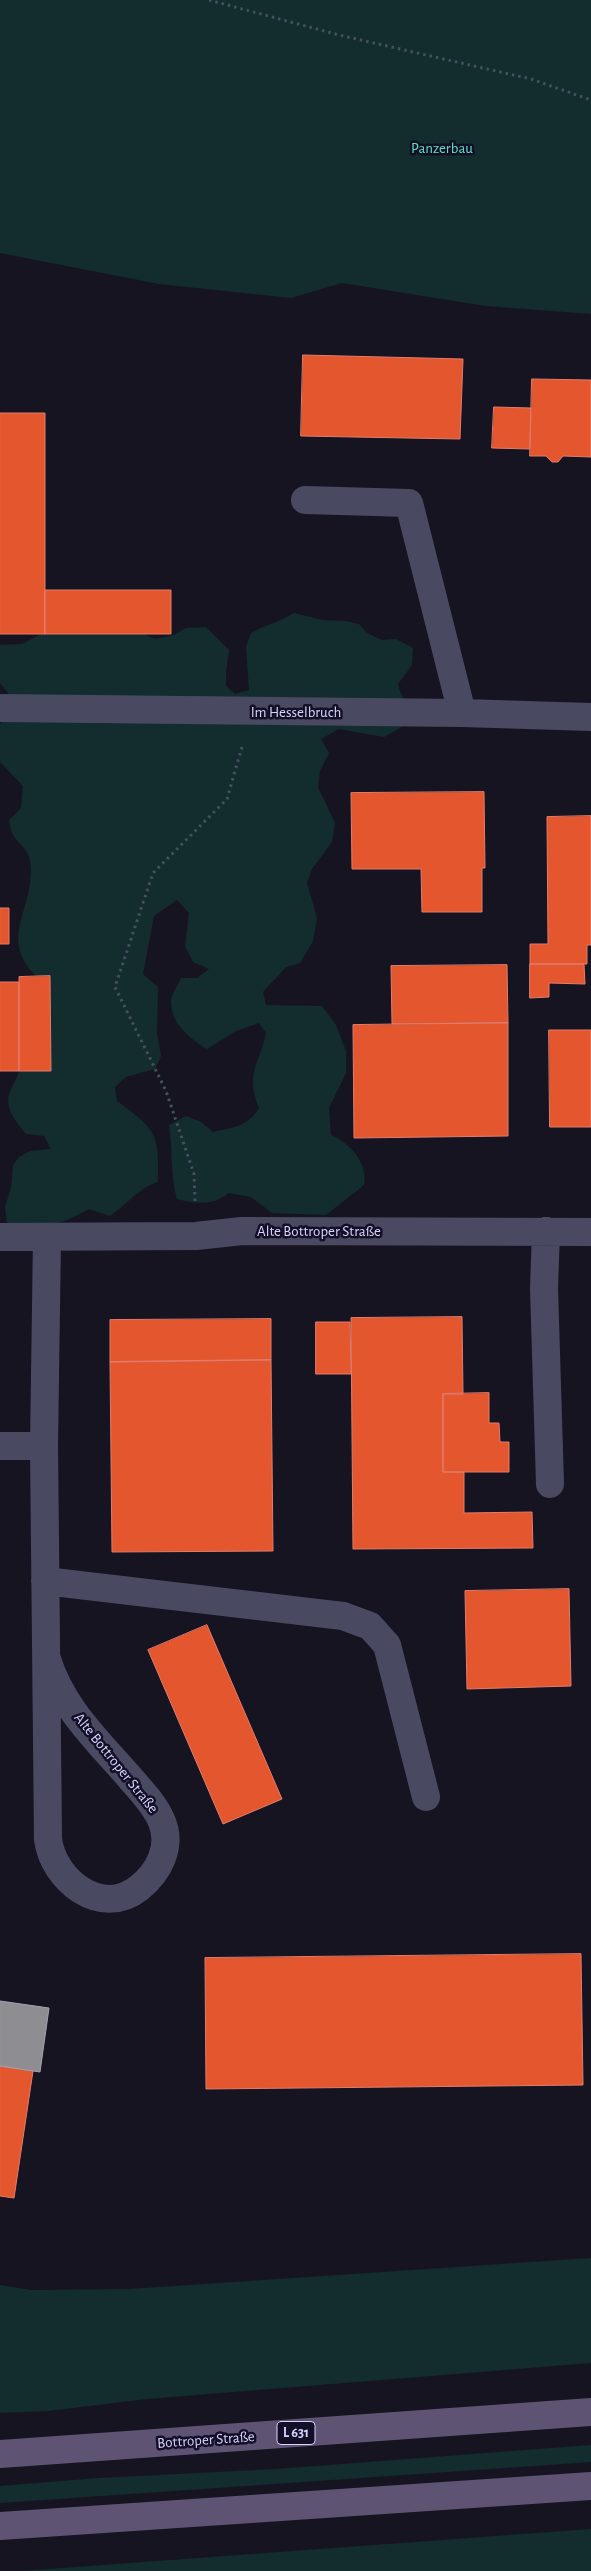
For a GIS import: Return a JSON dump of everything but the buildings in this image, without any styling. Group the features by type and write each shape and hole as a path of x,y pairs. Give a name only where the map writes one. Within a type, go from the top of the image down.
{"main road":[{"name":"Bottroper Straße","path":"0,2454 591,2412"},
{"path":"0,2526 591,2486"}],"street":[{"path":"305,500 409,503 462,713"},
{"name":"Im Hesselbruch","path":"0,708 462,713 591,718"},
{"name":"Alte Bottroper Straße","path":"0,1237 196,1236 242,1231 591,1232"},
{"path":"546,1231 544,1288 550,1484"},
{"name":"Alte Bottroper Straße","path":"47,1236 44,1446 48,1839 52,1857 61,1873 78,1888 99,1897 122,1897 144,1883 159,1865 166,1842 162,1821 148,1800 73,1712 58,1688 47,1659"},
{"path":"0,1446 44,1446"},
{"path":"45,1581 343,1616 370,1626 386,1645 426,1797"}],"path":[{"path":"209,0 339,34 531,78 591,100"},
{"path":"196,1236 194,1174 166,1091 115,987 153,873 227,798 253,712"}],"green space":[{"name":"Panzerbau","path":"0,0 591,0 591,314 486,306 342,283 291,298 159,284 0,253"},
{"path":"294,613 322,620 346,621 359,624 367,633 382,640 396,639 413,648 412,665 398,684 412,716 400,728 384,737 339,729 321,739 329,753 320,771 318,787 335,823 332,842 312,869 307,883 317,918 313,941 300,963 286,967 263,992 266,1005 322,1006 336,1025 346,1051 346,1073 329,1108 331,1135 351,1149 361,1162 365,1177 364,1185 326,1215 272,1213 251,1197 229,1193 217,1200 204,1203 177,1199 173,1182 169,1125 186,1116 201,1122 213,1132 239,1125 250,1119 259,1108 253,1086 253,1078 266,1033 259,1023 236,1031 207,1049 187,1035 177,1023 171,1000 181,978 197,978 209,969 193,962 185,946 189,913 177,900 154,916 143,974 158,987 157,1034 161,1056 155,1069 126,1077 115,1087 117,1101 140,1119 153,1134 158,1152 158,1182 139,1192 110,1216 89,1209 59,1223 39,1227 18,1226 7,1223 5,1207 11,1188 13,1165 19,1157 30,1151 51,1149 44,1136 26,1134 12,1114 8,1103 10,1092 19,1071 36,976 25,963 18,938 29,887 31,864 26,850 13,835 9,820 21,808 23,786 0,762 0,724 6,716 11,697 0,683 0,645 22,644 72,618 134,629 155,639 174,635 186,628 206,627 229,650 226,686 235,694 249,690 246,647 251,633"},
{"path":"591,2258 591,2363 147,2399 48,2411 0,2413 0,2285 31,2290 130,2289"},
{"path":"591,2445 591,2462 0,2503 0,2486 99,2478 276,2469"},
{"path":"591,2529 591,2571 22,2571"}]}
